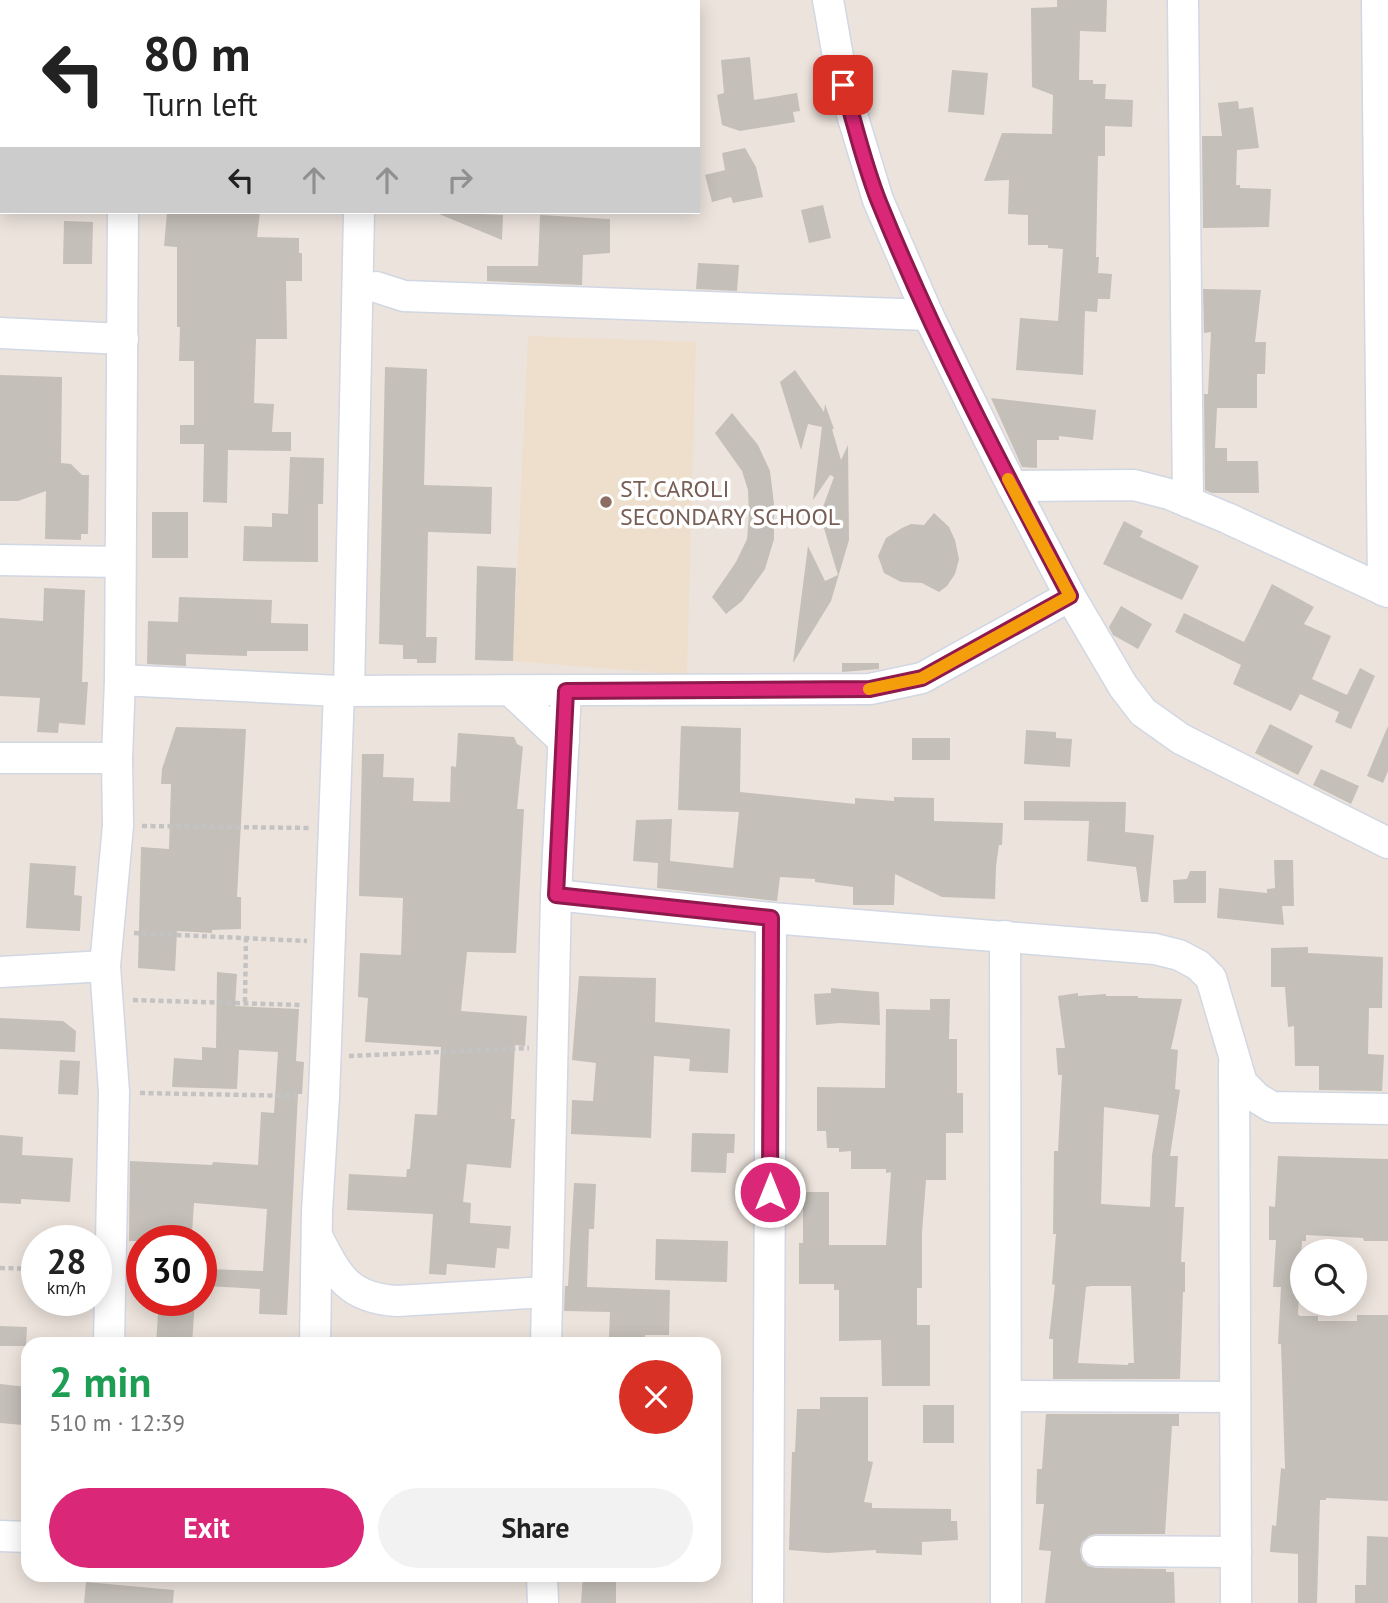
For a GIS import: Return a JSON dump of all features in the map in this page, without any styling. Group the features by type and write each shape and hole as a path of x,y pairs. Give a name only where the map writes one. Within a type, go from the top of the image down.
{"street":[{"path":"828,0 843,85 878,200 928,314 1012,485 1070,596 1123,686 1143,712 1181,739 1388,843"},
{"path":"1183,0 1188,502"},
{"path":"1012,485 1135,485 1227,517 1386,591 1377,0"},
{"path":"108,1337 114,1092 105,966 118,826 123,214"},
{"path":"315,1337 317,1211 326,1057 333,828 344,691 359,214"},
{"path":"376,287 404,296 431,298 928,314"},
{"path":"0,333 123,339"},
{"path":"0,560 120,562"},
{"path":"120,680 344,691 870,689 922,678 1070,596"},
{"path":"511,691 564,741"},
{"path":"546,1337 556,895 566,691"},
{"path":"0,758 117,758"},
{"path":"556,895 771,918 1155,949 1179,955 1198,965 1212,978 1242,1083 1256,1098 1272,1107 1388,1109"},
{"path":"768,1603 771,918"},
{"path":"1005,936 1006,1603"},
{"path":"0,972 105,966"},
{"path":"1234,1061 1236,1603"},
{"path":"317,1236 333,1266 347,1284 363,1296 378,1300 547,1292"},
{"path":"1006,1396 1235,1397"},
{"path":"0,1536 21,1537"},
{"path":"1097,1551 1236,1552"},
{"path":"542,1582 543,1603"}],"path":[{"path":"118,826 333,828"},
{"path":"108,932 328,942"},
{"path":"245,1002 246,937"},
{"path":"108,999 328,1006"},
{"path":"326,1057 554,1047"},
{"path":"114,1092 324,1097"},
{"path":"0,1268 21,1269"}],"shaded area":[{"name":"ST. CAROLI SECONDARY SCHOOL","path":"528,336 696,342 687,675 513,661"}],"building":[{"path":"1057,0 1107,0 1106,32 1080,31 1079,80 1106,84 1105,99 1133,100 1132,127 1105,126 1105,156 1098,156 1096,257 1099,257 1098,273 1112,274 1110,299 1098,299 1097,312 1085,311 1083,375 1016,370 1020,318 1058,321 1063,249 1048,248 1048,245 1028,245 1028,215 1008,214 1009,180 984,181 1002,133 1052,134 1053,95 1032,87 1031,8 1057,7"},
{"path":"750,57 754,100 797,93 800,111 793,112 795,122 740,131 722,125 717,95 724,93 721,60"},
{"path":"952,70 988,73 984,115 948,112"},
{"path":"1238,101 1239,109 1253,107 1259,148 1237,150 1236,185 1240,185 1240,188 1271,189 1269,227 1203,228 1202,136 1222,136 1218,103"},
{"path":"745,148 756,167 763,197 733,203 731,197 712,202 705,175 725,170 722,153"},
{"path":"823,205 831,238 809,243 801,210"},
{"path":"167,214 260,214 257,237 299,238 302,281 286,281 287,339 256,339 254,403 274,404 272,432 291,432 291,451 228,450 227,503 203,502 204,444 180,444 180,425 194,425 194,361 179,361 177,247 164,246"},
{"path":"439,214 503,215 502,240"},
{"path":"540,215 610,219 610,253 583,255 582,285 487,281 487,266 538,266"},
{"path":"64,221 93,222 92,264 63,264"},
{"path":"698,263 739,265 737,291 696,289"},
{"path":"1203,289 1261,290 1255,342 1266,342 1265,374 1257,374 1257,408 1217,408 1215,448 1227,448 1227,461 1258,461 1259,493 1212,493 1205,490 1204,394 1208,394 1211,332 1204,333"},
{"path":"385,367 427,369 424,485 492,487 491,534 428,532 426,637 437,637 436,663 417,663 417,659 403,659 403,645 379,644"},
{"path":"795,370 824,412 825,404 841,460 848,445 849,540 831,601 793,663 808,546 825,581 838,575 820,515 834,477 830,475 813,500 822,427 808,424 801,450 780,382"},
{"path":"0,375 62,377 61,463 71,464 82,475 89,475 88,534 81,534 81,540 45,539 46,491 18,501 0,501"},
{"path":"991,398 1096,410 1093,440 1059,436 1059,440 1037,440 1037,468 1022,467"},
{"path":"732,413 758,445 770,471 774,539 765,569 742,601 726,614 712,597 736,562 747,539 749,514 748,490 742,471 715,433"},
{"path":"290,457 324,458 323,504 318,504 318,562 243,561 244,526 272,527 272,513 288,514"},
{"path":"152,512 188,512 188,558 152,558"},
{"path":"934,513 949,527 959,559 955,574 939,592 922,583 901,582 884,573 878,556 886,538 911,524 924,525"},
{"path":"1124,521 1143,531 1140,537 1199,566 1182,600 1103,564"},
{"path":"477,566 516,568 513,661 475,660"},
{"path":"1272,584 1314,607 1304,624 1331,636 1312,679 1347,695 1360,668 1375,676 1351,729 1335,722 1339,712 1300,694 1291,711 1233,684 1241,665 1175,632 1184,613 1244,642"},
{"path":"44,588 85,590 82,682 88,682 85,725 59,723 58,733 37,732 40,698 0,696 0,618 43,621"},
{"path":"179,597 272,600 271,623 308,624 308,651 247,651 247,656 186,654 186,666 147,664 148,621 178,622"},
{"path":"1121,606 1152,624 1138,649 1113,635 1109,627"},
{"path":"842,663 879,663 879,669 842,672"},
{"path":"1270,724 1313,746 1298,775 1255,753"},
{"path":"681,726 741,728 740,792 855,804 855,798 894,801 894,797 934,798 934,821 1003,823 1002,845 999,845 996,866 995,899 942,897 895,874 894,905 853,905 853,887 815,882 815,879 780,877 777,901 657,888 658,863 633,861 636,820 672,819 670,861 733,868 739,812 678,810"},
{"path":"1388,726 1388,771 1383,783 1367,776"},
{"path":"176,727 246,729 237,897 241,897 241,929 212,930 212,933 177,931 175,971 138,968 141,847 169,849 171,784 161,784 162,769"},
{"path":"1026,730 1056,732 1056,738 1072,739 1070,767 1024,764"},
{"path":"458,733 514,737 517,744 523,747 517,809 524,809 516,953 467,952 461,1011 527,1016 525,1046 515,1045 511,1119 515,1119 511,1168 467,1164 463,1202 471,1203 470,1223 511,1226 509,1249 497,1248 495,1268 447,1264 446,1275 429,1274 433,1214 347,1210 349,1174 406,1177 407,1169 410,1169 415,1114 437,1115 441,1047 365,1042 368,998 358,997 360,953 401,955 403,898 359,896 362,754 384,754 383,777 414,778 413,801 450,802 451,766 456,767"},
{"path":"912,738 950,738 950,760 912,760"},
{"path":"1321,769 1359,786 1351,804 1313,785"},
{"path":"1024,801 1126,802 1125,832 1154,835 1148,902 1141,902 1136,867 1087,861 1089,821 1024,820"},
{"path":"1274,860 1293,860 1294,906 1282,906 1284,925 1217,918 1219,888 1267,893 1267,889 1275,888"},
{"path":"30,863 76,866 74,895 82,896 80,931 26,928"},
{"path":"1190,871 1206,871 1206,903 1174,903 1173,880 1187,879"},
{"path":"1308,947 1308,953 1383,957 1382,1008 1369,1008 1368,1054 1384,1055 1382,1091 1319,1090 1319,1066 1295,1066 1294,1026 1288,1027 1285,987 1271,987 1271,948"},
{"path":"217,972 237,974 235,1006 299,1009 296,1061 304,1062 302,1094 298,1094 287,1315 259,1314 260,1289 217,1287 217,1269 263,1271 267,1209 194,1203 193,1225 129,1225 130,1161 258,1165 261,1112 274,1113 278,1052 239,1050 237,1089 172,1087 174,1058 202,1060 202,1047 216,1048"},
{"path":"579,976 656,978 655,1022 730,1029 728,1073 689,1071 690,1059 654,1056 651,1138 571,1134 572,1100 593,1101 596,1063 572,1060"},
{"path":"831,988 879,992 880,1025 816,1025 814,994 831,993"},
{"path":"1078,993 1078,996 1106,994 1182,999 1171,1049 1178,1050 1175,1089 1180,1090 1170,1156 1178,1156 1175,1207 1184,1207 1181,1262 1185,1262 1185,1292 1180,1379 1053,1379 1053,1339 1049,1339 1055,1285 1052,1284 1056,1234 1053,1234 1054,1151 1058,1151 1062,1075 1058,1075 1056,1048 1065,1048 1058,996","holes":["1104,1107 1159,1115 1152,1155 1150,1207 1101,1204","1131,1286 1134,1363 1078,1363 1086,1287"]},
{"path":"930,999 950,999 949,1039 957,1039 957,1093 963,1093 963,1133 946,1133 946,1180 926,1180 922,1288 917,1288 917,1325 930,1325 930,1386 882,1386 881,1340 839,1341 839,1290 834,1290 834,1284 799,1284 799,1243 803,1243 803,1192 829,1192 829,1245 886,1245 891,1172 886,1173 886,1169 851,1169 851,1151 839,1152 839,1148 827,1148 826,1131 817,1131 817,1087 885,1088 886,1009 930,1010"},
{"path":"0,1018 63,1021 76,1031 75,1052 0,1049"},
{"path":"60,1060 80,1061 78,1095 58,1094"},
{"path":"692,1133 735,1134 734,1153 727,1153 726,1173 691,1172"},
{"path":"0,1135 23,1137 22,1155 73,1158 70,1202 21,1199 21,1204 0,1203"},
{"path":"1278,1156 1388,1159 1388,1241 1306,1235 1306,1239 1290,1239 1290,1316 1318,1316 1318,1321 1357,1321 1357,1316 1388,1315 1388,1501 1320,1500 1317,1603 1298,1603 1298,1554 1270,1552 1272,1525 1276,1526 1281,1468 1285,1469 1281,1344 1278,1344 1281,1287 1273,1287 1276,1240 1269,1240 1269,1206 1275,1207"},
{"path":"574,1183 596,1184 594,1229 589,1229 587,1287 670,1290 669,1335 609,1337 610,1312 564,1311 565,1286 568,1286"},
{"path":"656,1239 728,1241 727,1282 655,1280"},
{"path":"158,1316 194,1316 192,1337 156,1337"},
{"path":"0,1326 27,1327 26,1337 21,1337 21,1346 0,1346"},
{"path":"0,1384 21,1386 21,1425 0,1423"},
{"path":"820,1397 868,1397 868,1461 873,1462 864,1502 872,1503 872,1508 951,1509 951,1521 957,1521 958,1540 922,1542 922,1555 876,1553 876,1550 827,1553 789,1550 792,1452 795,1452 797,1409 820,1409"},
{"path":"923,1405 954,1405 954,1443 923,1443"},
{"path":"1046,1414 1179,1414 1179,1426 1172,1426 1165,1534 1096,1534 1082,1542 1080,1550 1082,1560 1088,1566 1096,1568 1166,1569 1166,1572 1174,1572 1175,1603 1045,1603 1051,1551 1039,1550 1044,1504 1036,1504 1037,1469 1042,1469"},
{"path":"1367,1536 1388,1537 1388,1603 1355,1603 1355,1585 1366,1585"},
{"path":"86,1582 174,1590 173,1603 84,1603"},
{"path":"582,1582 616,1582 616,1603 581,1603"}],"slow traffic":[{"path":"869,689 922,678 1070,596 1008,479"}],"place":[{"name":"ST. CAROLI SECONDARY SCHOOL","path":"606,502"}],"route":[{"path":"770,1192 771,918 556,895 566,691 870,689 894,685 922,678 1070,596 1003,468 928,314 878,200 843,85"}]}
